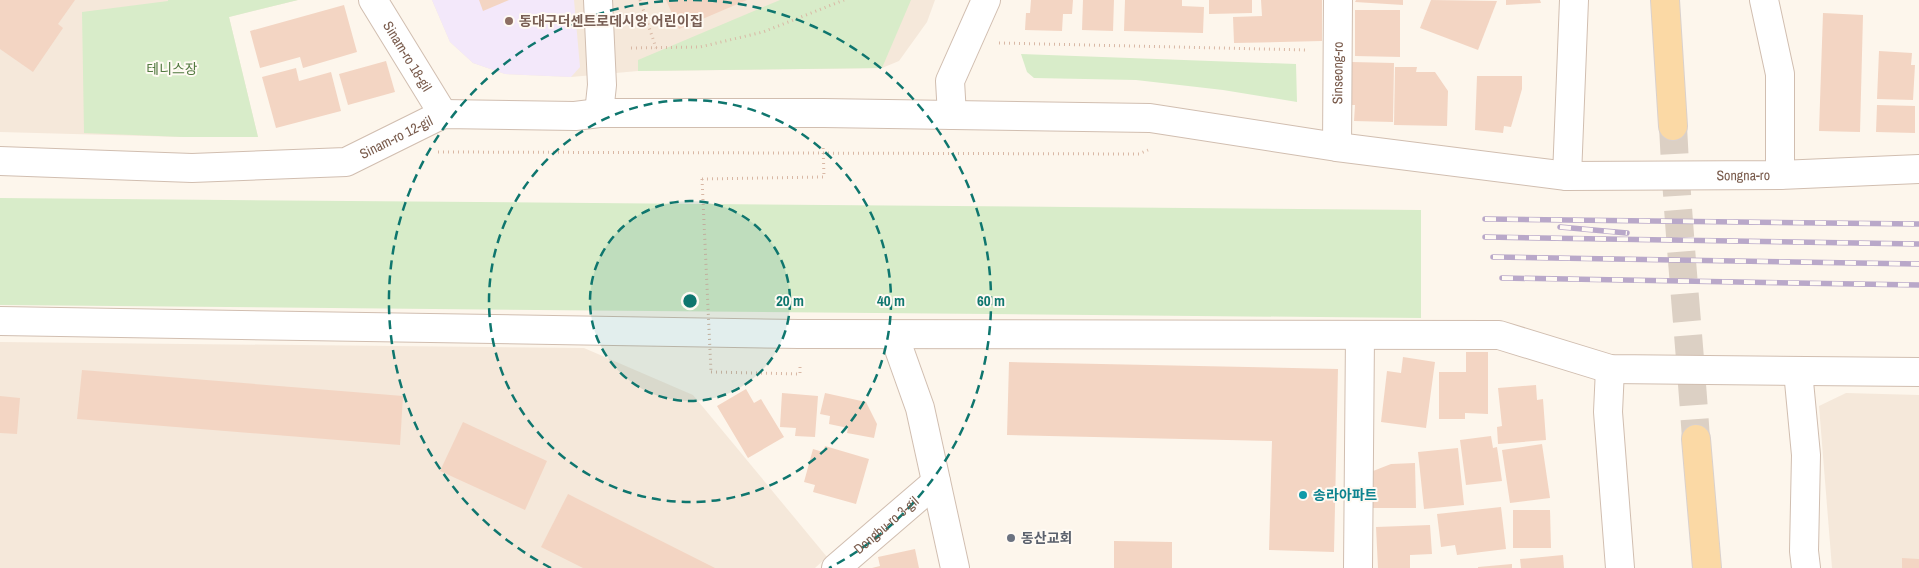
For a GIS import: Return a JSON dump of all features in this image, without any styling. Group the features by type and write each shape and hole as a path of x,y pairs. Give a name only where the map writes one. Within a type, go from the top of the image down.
{"main road":[{"path":"1665,0 1673,126"},
{"path":"1696,439 1707,568"}],"street":[{"name":"Sinam-ro 18-gil","path":"373,0 443,114"},
{"path":"598,0 602,85 599,113"},
{"path":"952,115 950,80 986,0"},
{"name":"Sinseong-ro","path":"1337,147 1338,0"},
{"path":"1567,176 1574,0"},
{"path":"1764,0 1780,74 1780,175"},
{"name":"Sinam-ro 12-gil","path":"0,161 192,168 346,162 443,114 575,116 599,113 823,113 1150,118 1337,147"},
{"name":"Songna-ro","path":"1337,147 1567,176 1780,175 1919,169"},
{"path":"0,321 894,335 1499,336 1610,369 1919,372"},
{"path":"894,335 920,408 955,568"},
{"path":"1358,568 1360,335"},
{"path":"1610,369 1608,412 1620,568"},
{"path":"1798,371 1806,455 1804,551 1806,568"},
{"name":"Dongbu-ro 3-gil","path":"836,568 936,482"}],"path":[{"path":"640,0 656,48"},
{"path":"600,50 700,47 762,32 844,0"},
{"path":"999,43 1338,51"},
{"path":"711,372 702,179 824,177 823,113"},
{"path":"396,137 430,152 1139,154 1156,148"}],"shaded area":[{"name":"테니스장","path":"0,0 298,0 229,17 258,137 183,137 0,132"},
{"path":"432,0 935,0 927,22 899,61 882,68 638,71 571,77 505,74 473,63 450,42"},
{"name":"동대구더센트로데시앙 어린이집","path":"432,0 574,0 580,67 571,77 505,74 473,63 450,42"},
{"path":"0,342 584,348 693,395 827,557 815,568 0,568"},
{"path":"1846,393 1919,395 1919,568 1832,568 1819,406"}],"green space":[{"name":"테니스장","path":"168,0 298,0 229,17 258,137 183,137 84,133 82,12"},
{"path":"780,0 911,0 882,68 638,71 638,60"},
{"path":"1021,54 1296,64 1297,102 1223,90 1136,80 1034,78 1027,72"},
{"path":"0,198 1421,210 1421,318 0,305"}],"building":[{"path":"0,0 75,0 58,24 63,28 33,72 0,49"},
{"path":"479,0 509,0 483,11"},
{"path":"666,0 747,0 679,29"},
{"path":"1031,0 1073,0 1072,14 1063,14 1062,31 1025,30 1026,13 1030,13"},
{"path":"1083,0 1114,0 1113,31 1082,30"},
{"path":"1125,0 1182,0 1182,6 1204,7 1203,33 1124,31"},
{"path":"1209,0 1252,0 1252,13 1209,14"},
{"path":"1261,0 1322,0 1322,41 1234,43 1233,17 1262,16"},
{"path":"1356,0 1403,0 1403,5 1355,2"},
{"path":"1431,0 1497,1 1478,50 1420,28"},
{"path":"1506,0 1540,0 1541,3 1506,5"},
{"path":"344,5 357,52 303,68 300,57 260,68 250,31"},
{"path":"1355,10 1400,10 1400,57 1355,56"},
{"path":"1823,13 1863,15 1860,132 1819,131"},
{"path":"1879,51 1912,53 1911,65 1915,65 1913,100 1877,99"},
{"path":"386,61 395,92 348,105 339,74"},
{"path":"1352,62 1394,63 1393,122 1354,121 1355,105 1350,105"},
{"path":"1395,67 1417,67 1416,72 1435,72 1448,91 1447,126 1394,125"},
{"path":"296,68 299,81 331,72 341,111 276,128 262,77"},
{"path":"1477,76 1522,76 1522,89 1511,127 1504,126 1503,133 1475,130"},
{"path":"1877,105 1915,106 1915,133 1876,132"},
{"path":"1466,352 1488,352 1488,414 1465,413 1465,419 1439,419 1439,372 1466,372"},
{"path":"1403,357 1435,362 1426,428 1381,422 1387,371 1401,373"},
{"name":"송라아파트","path":"1009,362 1338,369 1334,552 1269,550 1272,441 1007,435"},
{"path":"82,370 403,396 400,445 77,419"},
{"path":"1536,385 1537,400 1543,399 1546,440 1498,444 1497,427 1502,426 1498,388"},
{"path":"746,389 754,403 761,399 784,437 748,458 717,406"},
{"path":"782,393 818,396 815,437 795,436 796,428 780,427"},
{"path":"825,393 866,402 877,424 874,438 847,433 848,428 829,424 830,416 820,414"},
{"path":"0,396 20,398 17,434 0,433"},
{"path":"463,422 547,461 525,510 440,471"},
{"path":"1491,436 1493,448 1497,447 1502,481 1466,485 1460,440"},
{"path":"1542,444 1550,498 1510,503 1502,450"},
{"path":"825,446 869,459 856,504 813,492 815,485 804,482 813,449 823,452"},
{"path":"1458,448 1464,505 1424,509 1418,452"},
{"path":"1415,463 1416,508 1369,508 1368,473 1391,464"},
{"path":"568,494 715,568 583,568 541,547"},
{"path":"1501,507 1506,549 1457,555 1455,545 1441,547 1437,514"},
{"path":"1513,510 1550,510 1551,548 1513,548"},
{"path":"1430,525 1432,554 1410,555 1410,568 1378,568 1376,527"},
{"path":"1114,541 1172,542 1172,568 1114,568"},
{"path":"915,549 919,568 872,568 880,566 878,557"},
{"path":"1563,555 1564,568 1521,568 1520,559"},
{"path":"1902,558 1919,559 1919,568 1902,568"},
{"path":"1512,564 1512,568 1478,568 1478,567"}],"tunnel":[{"path":"1673,126 1696,439"}],"railway":[{"path":"1485,219 1919,224"},
{"path":"1560,227 1627,233"},
{"path":"1485,237 1919,244"},
{"path":"1493,257 1919,264"},
{"path":"1502,278 1919,285"}],"place":[{"name":"동대구더센트로데시앙 어린이집","path":"509,21"},
{"name":"송라아파트","path":"1303,495"},
{"name":"동산교회","path":"1011,538"}]}
